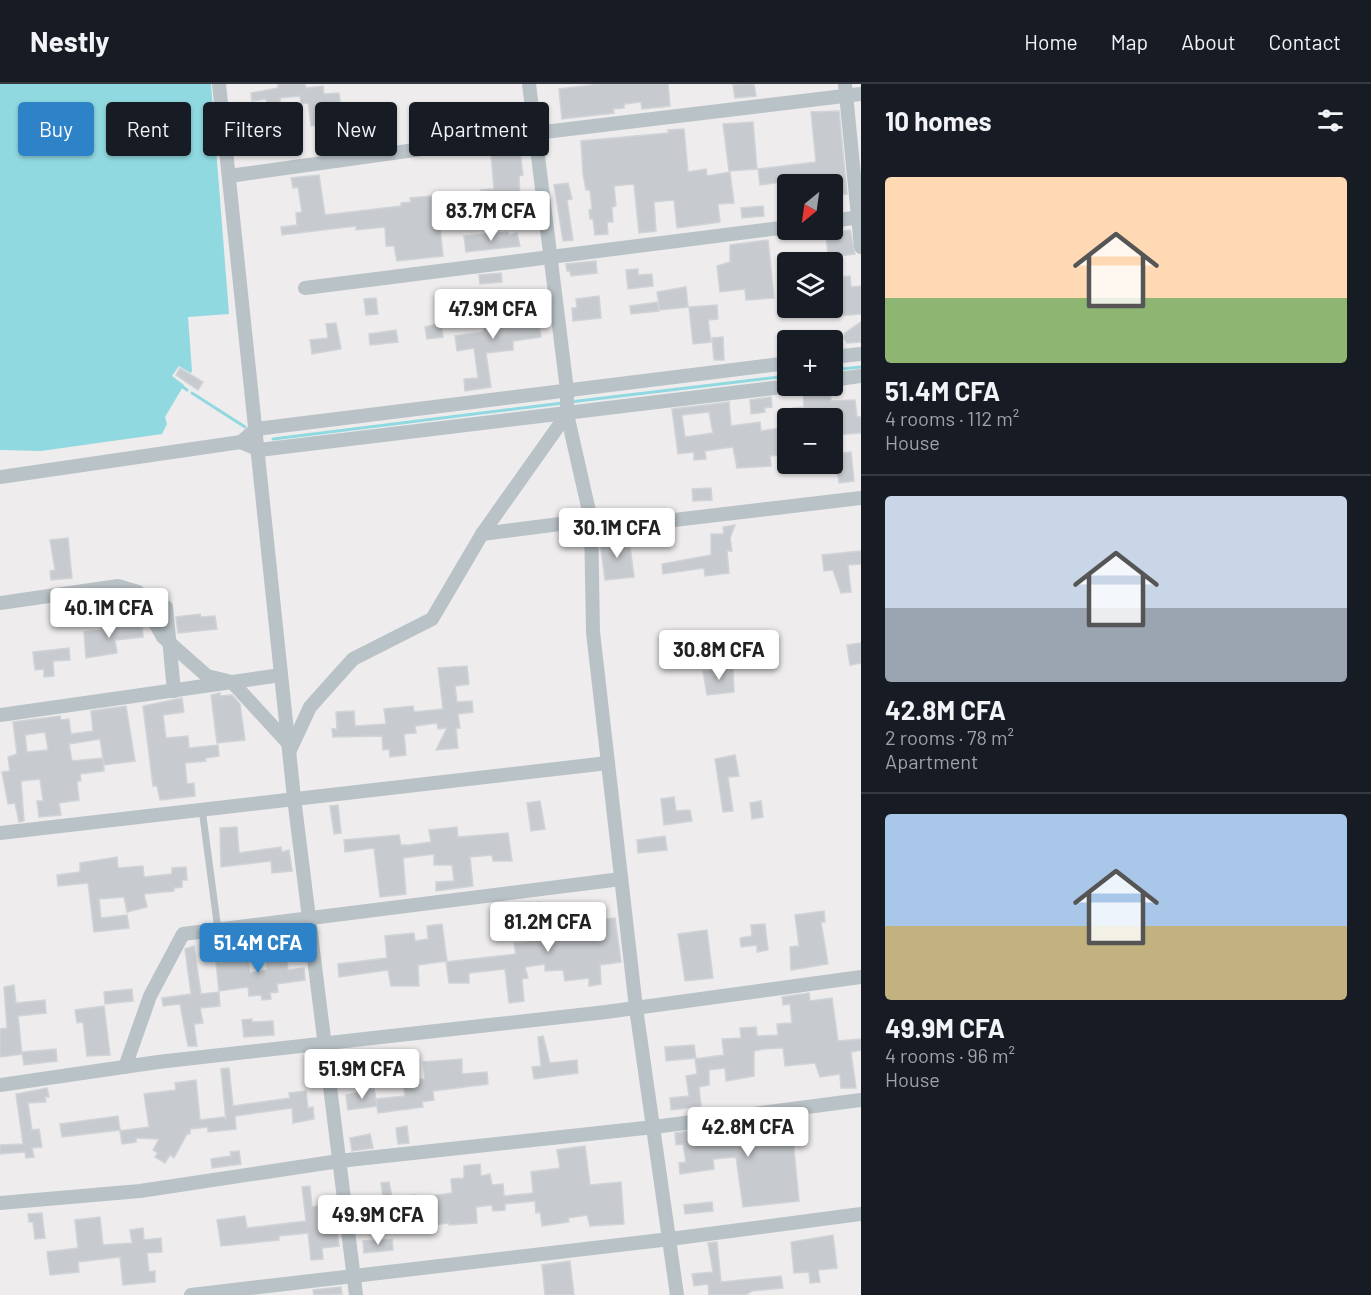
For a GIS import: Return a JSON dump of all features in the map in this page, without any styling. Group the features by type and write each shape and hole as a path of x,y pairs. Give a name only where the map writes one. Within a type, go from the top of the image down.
{"street":[{"path":"219,84 294,798 356,1295"},
{"path":"529,84 532,102"},
{"path":"549,131 851,91 861,247"},
{"path":"229,176 409,151"},
{"path":"539,156 567,402 590,525 592,632 636,1008 677,1295"},
{"path":"843,220 859,218"},
{"path":"305,288 777,228"},
{"path":"843,356 861,354"},
{"path":"0,477 241,442 259,450 567,402 777,365"},
{"path":"843,378 861,376"},
{"path":"241,442 256,429 567,402 777,387"},
{"path":"289,747 310,707 353,659 432,619 482,534 567,402"},
{"path":"482,534 861,498"},
{"path":"0,603 118,585 138,592 163,637 207,676 232,682 289,747"},
{"path":"166,607 174,691"},
{"path":"0,715 281,675"},
{"path":"0,833 609,763"},
{"path":"125,1067 150,996 183,934 621,879"},
{"path":"0,1085 125,1067 636,1008 861,977"},
{"path":"0,1203 140,1191 339,1161 654,1127 861,1100"},
{"path":"191,1295 670,1239 861,1214"}],"lane":[{"path":"202,810 218,930"}],"water":[{"path":"0,84 211,84 212,102 203,102 203,156 217,156 229,314 188,317 192,371 191,373 179,366 172,376 184,385 165,417 167,424 162,434 41,451 0,450"}],"building":[{"path":"278,84 305,84 306,88 323,86 324,94 339,93 340,102 315,102 315,126 311,126 308,103 301,102 300,96 280,98 280,102 266,102 266,99 252,101 251,93 278,88"},
{"path":"599,84 668,84 670,106 642,109 641,102 624,104 624,108 613,109 614,113 562,119 559,89"},
{"path":"754,84 756,96 735,98 733,85"},
{"path":"839,111 847,194 843,194 843,174 777,174 777,182 760,185 758,169 816,162 811,112"},
{"path":"753,122 757,169 729,171 723,124"},
{"path":"684,129 688,172 706,169 707,176 730,172 734,203 718,204 720,222 677,228 674,200 654,202 656,231 639,233 634,184 614,186 616,206 612,207 613,222 607,222 608,234 595,235 589,210 592,209 590,190 586,190 583,174 581,141 668,133 668,130"},
{"path":"491,156 521,156 523,175 519,176 520,198 497,200 498,209 488,210 487,201 482,202 481,190 494,189"},
{"path":"319,175 325,215 401,206 401,203 411,202 410,198 466,193 470,225 440,227 443,256 397,261 394,246 386,246 385,227 356,230 356,226 282,235 281,227 297,225 296,213 302,212 298,187 293,188 291,178"},
{"path":"568,183 572,199 567,200 573,240 563,241 554,185"},
{"path":"763,206 764,216 742,218 741,208"},
{"path":"850,230 855,254 843,255 843,252 828,252 827,240 843,240 843,231"},
{"path":"508,232 509,235 517,233 520,246 466,252 464,236"},
{"path":"768,240 774,298 746,300 745,289 720,292 717,266 730,262 730,245"},
{"path":"596,261 597,273 571,276 570,271 567,271 566,264"},
{"path":"638,269 638,275 652,274 653,286 628,289 626,270"},
{"path":"501,273 502,282 480,284 479,275"},
{"path":"850,276 851,287 861,286 861,314 843,315 843,277"},
{"path":"686,287 688,307 660,310 657,292"},
{"path":"599,296 601,318 573,321 572,308 577,308 576,299"},
{"path":"376,298 378,314 366,315 364,299"},
{"path":"508,300 512,328 539,324 541,337 513,341 513,350 486,353 491,387 465,391 464,379 478,378 474,348 457,351 455,336 484,332 481,303"},
{"path":"658,302 659,311 631,314 630,306"},
{"path":"717,305 718,319 708,320 711,342 693,344 689,307"},
{"path":"861,322 861,342 847,343 844,338 845,333"},
{"path":"336,323 341,349 312,354 310,340 328,338 326,324"},
{"path":"441,323 443,337 427,339 425,327"},
{"path":"396,330 398,342 370,345 369,334"},
{"path":"723,337 724,360 714,360 712,338"},
{"path":"180,368 203,382 198,390 176,375"},
{"path":"803,396 831,396 831,401 855,400 857,417 861,417 861,433 843,434 843,408 793,408 804,407"},
{"path":"771,397 772,407 764,408 765,412 751,414 750,400"},
{"path":"729,402 731,426 760,422 761,431 777,429 777,455 770,456 771,466 737,468 733,447 705,451 706,459 694,460 694,452 678,454 672,409","holes":["709,412 713,433 685,437 682,415"]},
{"path":"851,452 854,481 839,483 838,474 843,474 843,453"},
{"path":"711,488 712,500 693,501 692,489"},
{"path":"735,525 730,538 732,551 727,551 729,573 705,576 704,568 663,574 662,564 711,555 711,534 724,534 723,527"},
{"path":"68,538 72,578 51,580 50,571 55,570 50,540"},
{"path":"629,539 634,577 605,580 600,540"},
{"path":"861,551 861,564 848,565 851,592 841,593 833,570 824,571 822,555"},
{"path":"200,614 201,617 215,616 217,629 178,633 176,617"},
{"path":"117,620 118,626 142,624 143,637 115,640 117,653 86,658 84,632 110,629 109,621"},
{"path":"861,643 861,663 850,665 847,645"},
{"path":"69,648 70,660 53,661 54,676 44,677 44,669 35,670 33,652"},
{"path":"467,666 469,684 455,686 457,702 472,701 473,712 458,714 460,728 456,728 458,748 436,750 447,728 438,729 437,723 415,726 416,733 404,734 406,755 390,757 389,749 383,750 382,736 333,737 332,729 337,729 336,712 354,711 355,726 386,724 384,709 413,706 414,712 443,709 438,668"},
{"path":"733,668 734,692 707,695 703,671"},
{"path":"220,693 220,696 232,695 240,704 245,740 217,743 211,695"},
{"path":"182,698 184,712 163,715 166,738 188,736 189,748 218,745 219,756 205,758 206,761 185,763 187,784 194,783 195,796 160,800 157,786 153,786 143,706"},
{"path":"126,706 135,761 104,765 103,759 104,771 80,774 81,781 77,781 79,800 59,803 61,815 39,817 37,801 43,801 40,779 21,781 24,821 19,822 15,803 8,804 2,772 10,771 8,757 17,754 13,722 60,716 61,720 69,719 71,734 93,731 91,711","holes":["45,732 48,750 27,752 25,735","100,739 103,758 72,761 69,744"]},
{"path":"735,755 739,776 728,777 733,811 723,812 715,759"},
{"path":"674,797 676,811 690,810 692,821 664,825 661,799"},
{"path":"540,801 545,829 531,831 527,803"},
{"path":"761,801 763,817 752,819 750,803"},
{"path":"338,805 341,833 334,834 330,806"},
{"path":"237,827 239,853 281,847 282,852 289,850 292,871 272,873 271,861 221,867 220,828"},
{"path":"457,827 458,837 508,833 512,861 493,861 492,855 470,857 473,886 436,891 436,882 454,881 452,865 434,865 434,854 403,858 406,894 380,897 374,848 345,852 344,840 399,835 401,845 409,845 431,842 429,830"},
{"path":"665,836 667,850 638,853 637,840"},
{"path":"117,857 118,868 143,866 144,877 172,874 172,868 186,867 187,880 182,880 182,887 174,888 174,891 144,894 147,907 127,912 124,897 99,899 101,918 127,915 129,928 94,932 88,883 58,886 57,875 80,872 80,863"},
{"path":"540,902 543,924 567,921 569,935 588,932 587,921 615,918 621,962 600,965 601,984 589,986 589,978 565,981 563,970 545,971 545,964 525,967 528,978 522,979 524,1001 509,1003 505,969 469,973 469,983 449,983 446,962 516,954 514,943 527,942 526,913 520,914 518,905"},
{"path":"824,911 825,922 821,922 828,964 791,970 790,947 799,946 795,915"},
{"path":"442,924 447,961 418,965 419,986 391,986 388,970 339,977 338,964 387,958 385,936 414,933 415,941 428,939 427,926"},
{"path":"765,924 768,950 757,952 757,945 741,947 740,938 752,936 751,925"},
{"path":"707,930 713,978 685,981 678,934"},
{"path":"194,946 201,994 219,992 220,1006 200,1008 203,1023 194,1024 197,1046 188,1046 180,1004 163,1006 162,998 191,994 185,949"},
{"path":"285,946 288,970 304,968 305,980 277,984 278,992 270,993 271,999 262,1000 261,995 249,996 248,987 219,991 216,963 238,960 237,952 247,951 250,973 267,970 266,952"},
{"path":"14,985 16,1003 45,1000 46,1013 18,1016 22,1054 0,1057 0,1029 7,1028 4,987"},
{"path":"132,989 133,1001 105,1004 104,992"},
{"path":"809,993 810,1001 832,998 838,1041 861,1039 861,1050 851,1052 856,1088 841,1088 840,1074 820,1077 815,1063 785,1066 783,1048 764,1049 754,1051 754,1076 726,1081 725,1068 709,1070 709,1085 699,1087 701,1106 671,1110 670,1098 689,1096 686,1076 697,1074 695,1059 724,1055 722,1039 741,1038 740,1028 756,1027 757,1036 778,1035 777,1024 792,1023 790,1004 783,1005 782,997"},
{"path":"104,1006 110,1055 87,1056 83,1022 77,1023 75,1010"},
{"path":"252,1019 252,1022 273,1021 274,1035 244,1037 242,1020"},
{"path":"543,1036 550,1063 577,1060 578,1073 534,1079 532,1067 541,1066 538,1037"},
{"path":"694,1045 696,1058 666,1061 665,1047"},
{"path":"56,1049 57,1061 24,1065 22,1052"},
{"path":"357,1053 359,1070 342,1071 339,1054"},
{"path":"462,1059 462,1074 487,1072 488,1084 433,1091 434,1100 422,1102 423,1107 378,1113 376,1099 405,1096 403,1082 425,1079 423,1062"},
{"path":"229,1068 233,1106 290,1098 289,1093 306,1091 308,1108 313,1107 314,1119 293,1123 292,1108 235,1116 236,1129 208,1132 208,1127 190,1129 190,1134 187,1134 174,1158 170,1155 165,1163 155,1157 158,1153 153,1150 159,1139 136,1138 136,1142 122,1144 120,1131 149,1127 144,1094 176,1090 175,1083 196,1080 200,1120 224,1117 226,1120 221,1069"},
{"path":"47,1088 49,1097 45,1097 46,1102 28,1103 32,1130 39,1129 42,1147 32,1148 34,1157 26,1158 25,1152 0,1154 0,1145 23,1144 16,1094"},
{"path":"374,1088 377,1106 348,1110 346,1095"},
{"path":"118,1116 120,1130 62,1137 60,1124"},
{"path":"791,1118 799,1201 743,1207 736,1157 713,1159 714,1169 680,1174 679,1163 686,1162 683,1144 676,1145 675,1133"},
{"path":"407,1126 409,1143 398,1144 396,1128"},
{"path":"370,1134 373,1148 352,1151 350,1138"},
{"path":"585,1146 590,1185 621,1182 624,1224 590,1226 587,1215 568,1218 569,1222 542,1226 540,1212 536,1213 535,1201 505,1204 505,1210 493,1211 492,1205 476,1207 477,1223 449,1225 449,1223 414,1227 412,1215 390,1218 389,1209 360,1213 359,1204 373,1203 372,1199 383,1198 381,1183 389,1182 392,1197 416,1195 416,1198 452,1193 451,1179 464,1178 464,1166 480,1164 481,1176 490,1174 492,1185 503,1184 504,1196 533,1193 531,1172 560,1168 557,1150"},
{"path":"239,1151 241,1164 212,1168 211,1159 231,1156 230,1152"},
{"path":"310,1186 312,1207 331,1204 333,1224 336,1224 339,1246 322,1248 323,1259 311,1260 308,1233 279,1236 279,1240 221,1246 217,1220 245,1216 247,1228 306,1221 302,1187"},
{"path":"712,1202 713,1211 685,1214 684,1205"},
{"path":"42,1213 45,1238 35,1239 33,1222 29,1222 28,1214"},
{"path":"100,1217 103,1245 132,1243 130,1230 143,1228 144,1240 161,1238 162,1252 147,1253 149,1272 155,1271 155,1282 123,1285 120,1257 78,1262 79,1272 50,1275 47,1252 78,1248 75,1220"},
{"path":"833,1235 837,1268 818,1270 820,1282 810,1283 809,1272 794,1273 791,1242"},
{"path":"392,1239 393,1250 364,1253 363,1241"},
{"path":"717,1242 721,1282 781,1276 783,1288 752,1291 746,1295 709,1295 708,1284 694,1286 692,1274 713,1272 708,1243"},
{"path":"570,1261 574,1295 545,1295 542,1265"},
{"path":"341,1287 342,1294 314,1295 313,1290"}],"waterway":[{"path":"843,369 861,367"},
{"path":"570,402 777,377"},
{"path":"183,387 187,390"},
{"path":"192,393 245,427"},
{"path":"273,439 563,403"}]}
